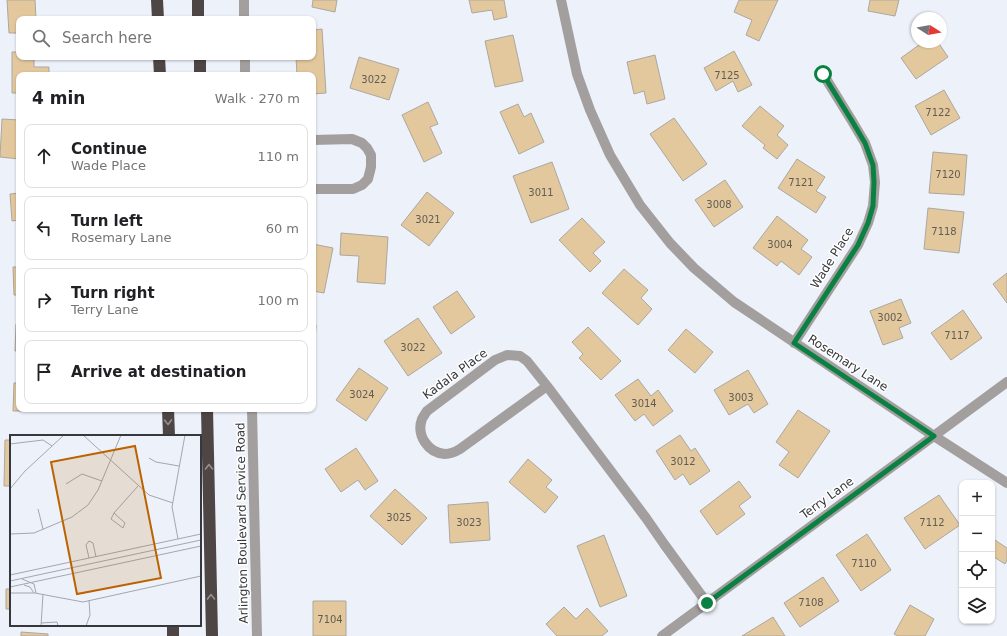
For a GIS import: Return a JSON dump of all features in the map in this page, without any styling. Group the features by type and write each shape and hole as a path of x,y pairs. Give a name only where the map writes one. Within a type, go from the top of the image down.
{"highway":[{"path":"157,0 158,16"},
{"path":"198,0 198,16"},
{"path":"159,60 160,72"},
{"path":"200,60 200,72"},
{"path":"168,412 169,435"},
{"path":"207,412 212,636"}],"street":[{"path":"244,0 244,16"},
{"name":"Rosemary Lane","path":"561,0 577,74 590,110 610,156 640,205 670,243 694,268 734,302 1007,483"},
{"path":"245,60 245,72"},
{"name":"Wade Place","path":"794,343 858,245 868,223 873,206 873,165 865,143 823,74"},
{"path":"316,140 352,139 362,143 371,155 371,167 368,179 362,185 353,189 316,189"},
{"name":"Kadala Place","path":"547,386 460,449 452,453 444,454 435,452 425,444 421,436 420,427 422,419 427,411 495,360 507,355 520,356 527,361 547,386 646,518 707,603"},
{"name":"Terry Lane","path":"662,636 1007,382"},
{"name":"Arlington Boulevard Service Road","path":"252,412 257,636"}],"building":[{"path":"7,0 35,0 36,16 16,16 16,33 9,33"},
{"path":"313,0 337,0 335,12 312,7"},
{"path":"469,0 504,0 507,17 494,20 492,10 472,13"},
{"path":"739,0 778,0 759,41 746,35 752,20 734,12"},
{"path":"870,0 899,0 895,16 868,11"},
{"path":"322,29 326,93 316,94 316,72 297,72 296,60 316,60 316,30"},
{"path":"513,35 523,81 495,87 485,41"},
{"path":"915,48 942,48 948,57 916,79 901,58"},
{"path":"734,51 752,85 738,92 733,81 716,91 704,68"},
{"path":"12,52 16,52 16,60 34,60 34,67 49,67 49,72 16,72 16,93 12,93"},
{"path":"655,55 665,99 647,104 644,91 634,94 627,62"},
{"path":"359,57 399,69 389,100 350,88"},
{"path":"944,90 960,118 931,135 915,106"},
{"path":"428,102 438,124 430,127 442,153 424,162 402,115"},
{"path":"518,104 524,117 531,113 544,142 519,154 500,112"},
{"path":"760,106 784,126 777,135 788,145 777,159 763,148 765,145 742,126"},
{"path":"674,118 707,164 683,181 650,134"},
{"path":"2,119 16,120 16,159 0,157"},
{"path":"933,152 967,155 964,195 929,193"},
{"path":"797,159 825,177 816,191 826,197 816,213 778,188"},
{"path":"552,162 569,209 531,223 513,176"},
{"path":"725,180 743,207 714,227 695,200"},
{"path":"427,192 454,213 429,246 401,225"},
{"path":"16,193 16,220 12,221 10,194"},
{"path":"928,208 964,212 959,253 924,249"},
{"path":"777,216 808,240 801,249 812,257 799,275 781,261 777,266 753,248"},
{"path":"582,218 605,242 593,253 601,261 590,272 559,240"},
{"path":"341,233 388,237 385,284 357,282 359,256 340,255"},
{"path":"316,245 333,248 324,293 316,292"},
{"path":"13,267 16,267 16,295 14,295"},
{"path":"624,269 648,290 641,298 652,309 638,325 602,293"},
{"path":"1007,273 1007,303 993,284"},
{"path":"457,291 475,317 451,334 433,307"},
{"path":"901,299 911,323 899,328 903,338 883,345 870,311"},
{"path":"963,310 982,338 951,360 931,333"},
{"path":"418,318 442,353 408,376 384,341"},
{"path":"16,324 16,351 15,351"},
{"path":"588,327 621,361 601,380 579,358 583,354 572,342"},
{"path":"686,329 713,352 695,373 668,350"},
{"path":"359,368 388,388 366,421 336,400"},
{"path":"748,370 768,404 754,413 748,404 729,415 714,390"},
{"path":"638,379 651,396 658,390 673,411 653,426 644,414 635,421 615,395"},
{"path":"14,383 16,383 16,411 13,411"},
{"path":"798,410 830,431 798,478 779,465 789,452 776,442"},
{"path":"680,435 691,451 695,448 710,471 690,485 683,474 675,480 656,451"},
{"path":"5,440 10,440 10,486 4,486"},
{"path":"356,448 378,481 365,490 358,480 341,492 325,469"},
{"path":"528,459 552,480 546,487 558,497 545,513 509,482"},
{"path":"739,481 751,497 739,506 745,514 717,535 700,511"},
{"path":"395,489 427,518 402,545 370,516"},
{"path":"939,495 959,526 925,549 904,518"},
{"path":"488,502 490,540 450,543 448,505"},
{"path":"867,534 891,570 861,591 836,555"},
{"path":"604,535 627,596 600,607 577,546"},
{"path":"995,540 1007,548 1007,560 1005,564 995,558"},
{"path":"823,577 839,601 800,627 784,603"},
{"path":"6,589 10,589 10,609 6,609"},
{"path":"313,601 346,601 346,636 313,636"},
{"path":"910,605 934,619 925,636 898,636 894,634"},
{"path":"564,607 576,619 587,608 608,631 602,636 557,636 546,624"},
{"path":"773,617 785,636 742,636"},
{"path":"21,632 48,634 48,636 21,636"}],"route":[{"path":"707,603 934,436 794,343 858,245 868,223 873,206 873,165 865,143 823,74"}]}
